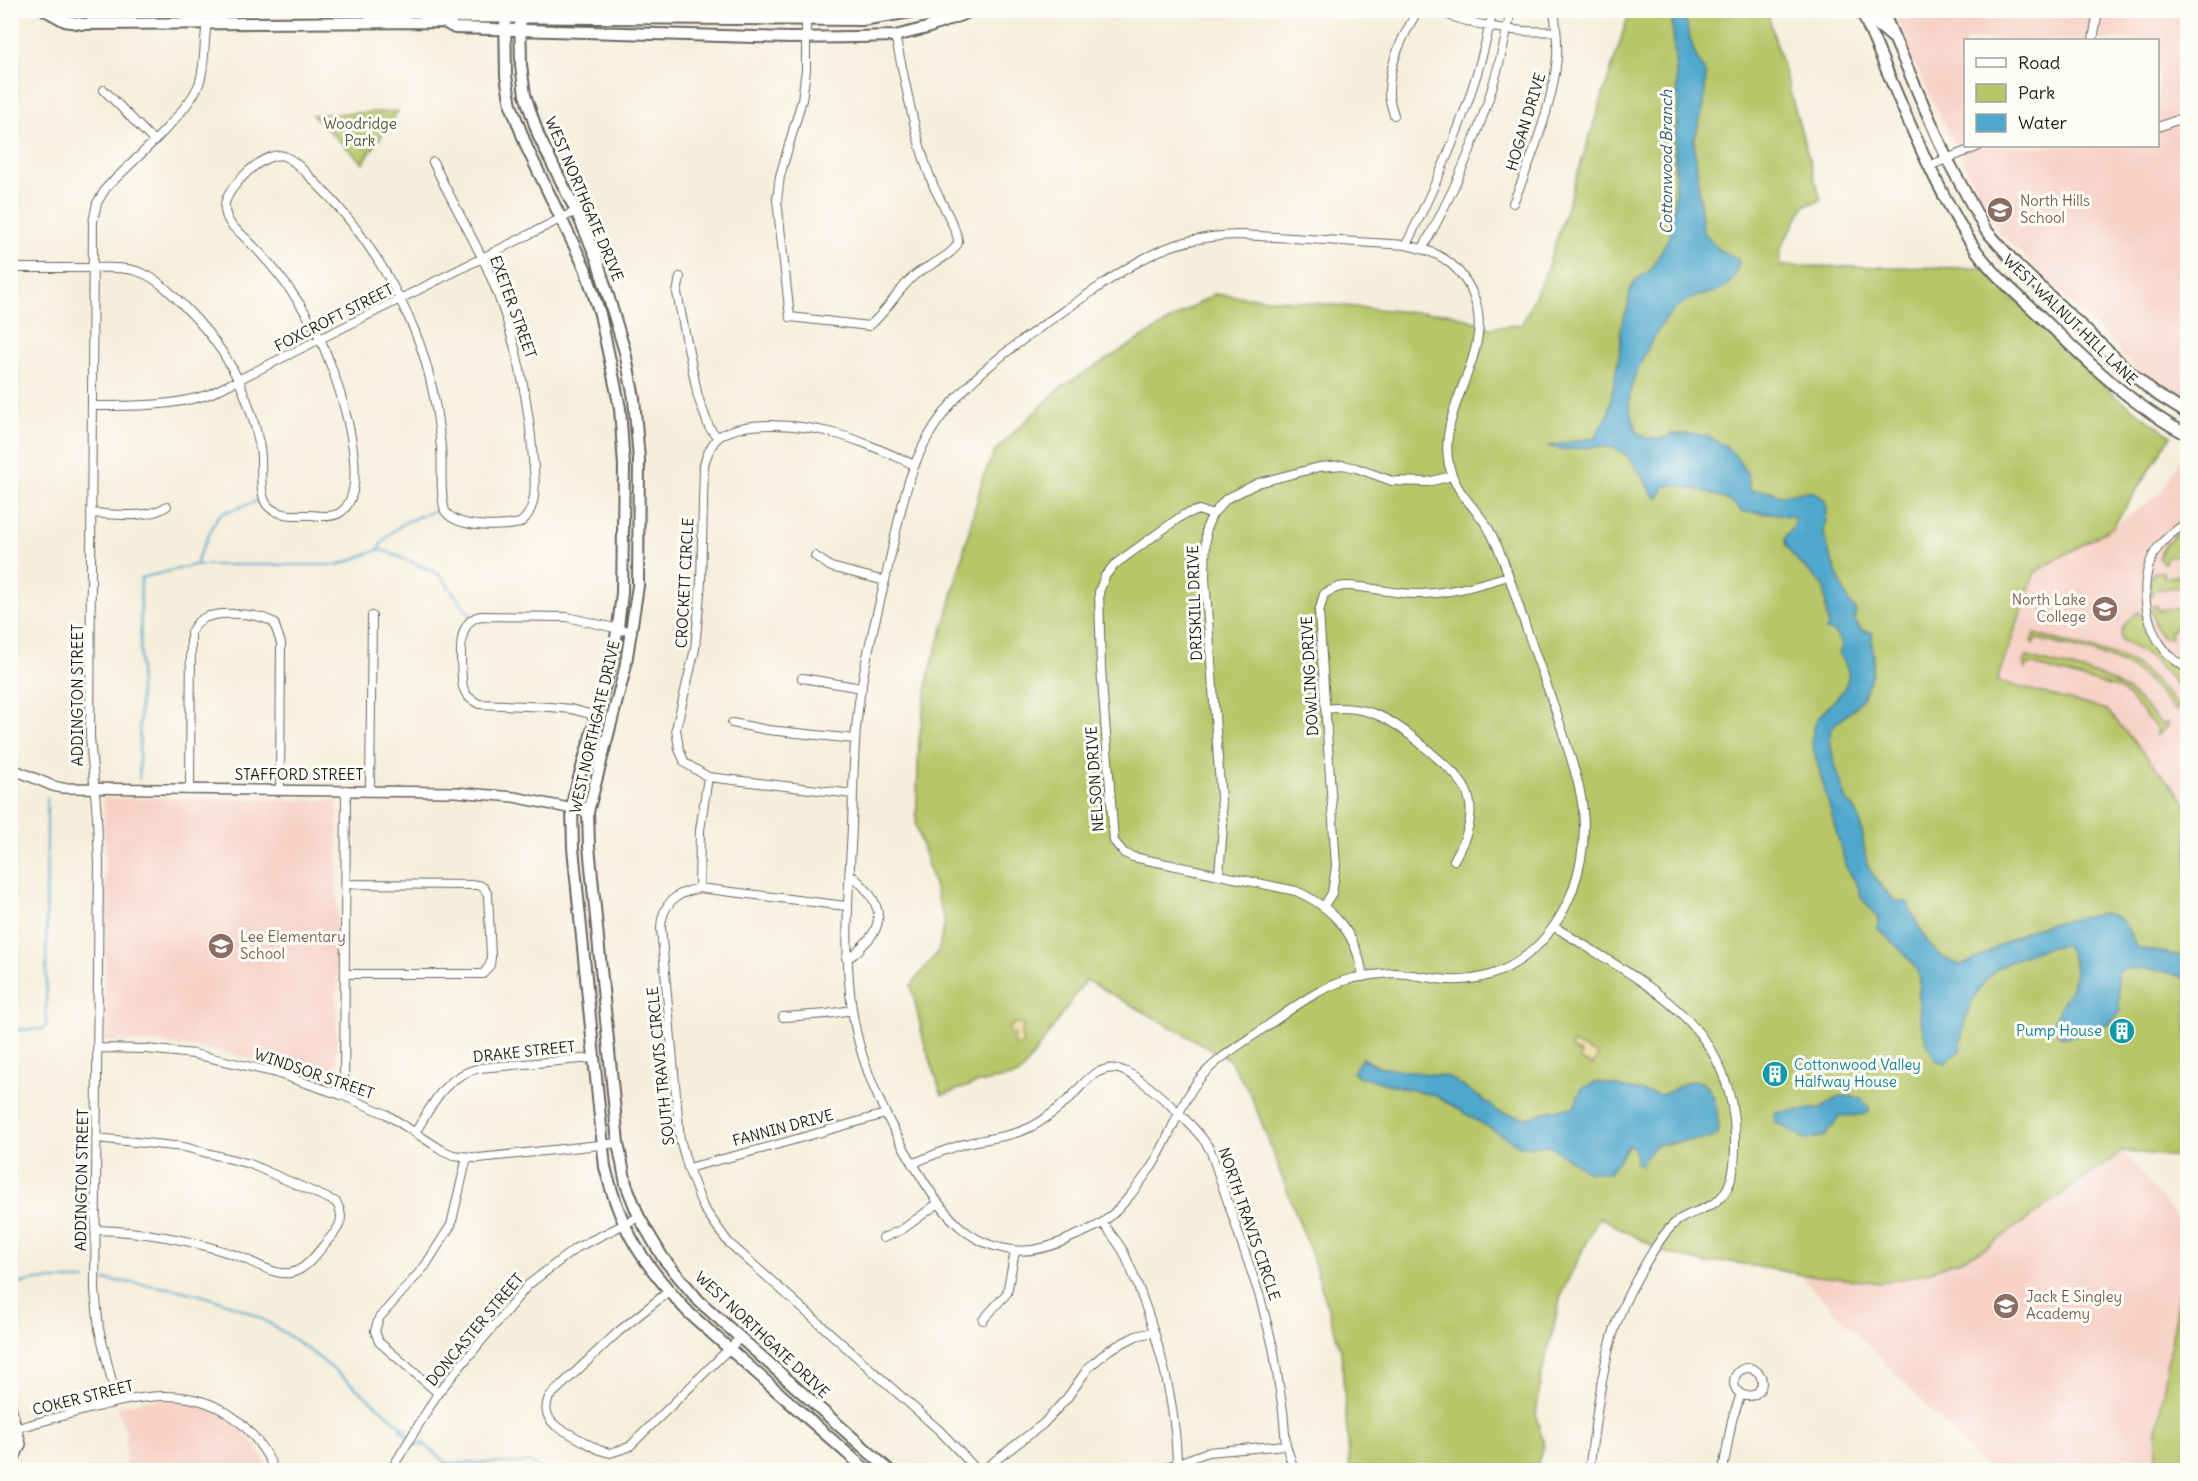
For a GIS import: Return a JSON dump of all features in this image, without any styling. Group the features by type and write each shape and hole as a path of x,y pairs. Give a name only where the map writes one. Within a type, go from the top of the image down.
{"main road":[{"path":"45,10 65,21 83,24 444,22 455,17 505,19 520,14 862,20 923,10"},
{"path":"505,19 520,30 806,38 895,36 927,28 974,10"},
{"name":"WEST WALNUT HILL LANE","path":"1862,10 1929,166 1970,241 2019,297 2084,358 2145,409 2187,435"},
{"path":"1871,10 1879,26 1895,39"},
{"name":"WEST WALNUT HILL LANE","path":"1882,10 1947,159 1985,229 2017,265 2098,342 2153,392 2187,414"},
{"name":"WEST NORTHGATE DRIVE","path":"520,14 521,65 525,95 539,136 597,259 625,352 634,398 639,460 638,575 632,632 621,685 588,812 589,846 618,1143 626,1184 639,1217 663,1258 699,1301 889,1470"},
{"name":"WEST NORTHGATE DRIVE","path":"505,19 506,76 511,105 527,148 585,268 600,314 620,408 624,466 624,550 618,627 572,808 573,848 602,1146 613,1199 624,1225 645,1261 689,1313 866,1470"},
{"path":"2084,358 2098,342"}],"street":[{"path":"1394,115 1388,92 1392,69 1400,44 1418,10"},
{"path":"1435,10 1490,26 1525,32 1556,31"},
{"path":"1406,245 1437,182 1466,111 1493,10"},
{"path":"1423,248 1444,209 1476,138 1508,29 1511,10"},
{"name":"HOGAN DRIVE","path":"1513,203 1547,105 1557,55 1554,10"},
{"path":"2093,39 2098,10"},
{"path":"806,20 806,70 802,100 780,176 777,200 790,317 869,326 879,318 915,275 954,250 958,243 958,234 944,209 924,160 895,36"},
{"name":"ADDINGTON STREET","path":"117,1402 95,1305 99,863 90,737 93,222 101,195 106,188 184,108 196,91 202,76 207,24"},
{"path":"104,90 153,140"},
{"path":"2159,126 2187,116"},
{"path":"1929,166 1976,147"},
{"path":"10,268 133,270 150,276 159,283 211,335 240,380 255,424 260,451 263,497 267,505 276,513 286,514 328,516 339,514 346,507 353,489 352,446 337,381 320,339 289,287 231,225 225,215 225,201 231,190 262,159 275,155 291,159 323,190 365,240 400,299"},
{"name":"EXETER STREET","path":"400,299 415,331 432,387 441,448 444,508 450,518 468,524 520,523 528,516 534,499 532,445 521,368 503,311 482,258 433,162"},
{"name":"FOXCROFT STREET","path":"92,405 171,405 210,394 576,211"},
{"path":"1226,235 1406,245 1423,248 1440,255 1458,268 1470,286 1479,314 1479,339 1449,430 1448,461 1461,495 1490,531 1562,728 1582,803 1584,833 1578,874 1570,897 1555,927 1539,946 1517,964 1500,972 1475,979 1454,981 1392,973 1345,980 1302,1002 1228,1053 1196,1083 1152,1165 1103,1223 1060,1243 1035,1250 1015,1251 999,1248 971,1236 953,1222 938,1204 912,1164 885,1114 864,1061 852,1010 846,958 846,906 855,739 862,688 900,514 915,465 936,425 976,378 1029,335 1140,260 1172,246 1209,236 1226,235"},
{"path":"680,277 676,293 698,397 709,427 717,438 742,428 781,425 805,427 861,442 915,465"},
{"name":"CROCKETT CIRCLE","path":"717,438 704,465 701,582 695,649 676,735 685,763 708,777 853,794"},
{"path":"1212,515 1226,499 1258,483 1319,467 1343,465 1392,481 1428,482 1452,476"},
{"path":"91,513 148,514 159,512 167,506"},
{"name":"NELSON DRIVE","path":"1212,515 1198,510 1189,512 1149,539 1110,570 1097,599 1114,841 1129,856 1296,891 1324,906 1340,922 1350,937 1359,954 1363,977"},
{"name":"DRISKILL DRIVE","path":"1212,515 1206,529 1205,578 1223,827 1219,874"},
{"path":"2187,522 2173,532 2158,548 2148,575 2146,594 2149,621 2156,638 2169,655 2187,669"},
{"path":"815,556 831,567 885,581"},
{"name":"DOWLING DRIVE","path":"1324,906 1332,893 1336,866 1319,612 1324,594 1345,586 1419,594 1447,592 1471,588 1508,576"},
{"path":"190,790 191,632 200,620 211,616 256,615 274,623 281,642 280,790"},
{"path":"370,790 372,616"},
{"path":"597,716 571,709 478,704 471,700 464,690 462,660 464,629 475,617 567,617 632,632"},
{"path":"802,678 862,688"},
{"path":"1325,709 1346,706 1387,718 1456,775 1466,791 1470,827 1454,860"},
{"path":"732,723 768,730 855,739"},
{"name":"STAFFORD STREET","path":"10,768 53,786 190,790 370,790 484,794 588,812"},
{"path":"699,888 700,830 708,777"},
{"path":"344,1096 346,790"},
{"path":"846,958 853,957 870,939 877,926 878,916 877,905 869,892 849,873"},
{"path":"345,974 483,974 490,965 488,895 479,885 346,884"},
{"name":"SOUTH TRAVIS CIRCLE","path":"846,906 699,888 681,892 664,909 661,919 680,1139 703,1207 728,1242 940,1431 977,1470"},
{"path":"1555,927 1649,987 1691,1021 1707,1043 1720,1068 1729,1094 1735,1124 1733,1175 1726,1192 1717,1202 1675,1223 1650,1257 1623,1307 1602,1381 1589,1470"},
{"path":"783,1017 852,1010"},
{"name":"WINDSOR STREET","path":"97,1048 169,1051 214,1057 273,1072 344,1096 386,1114 416,1131 442,1150 467,1157 618,1143"},
{"name":"DRAKE STREET","path":"416,1131 444,1089 453,1078 464,1072 479,1068 593,1058"},
{"name":"NORTH TRAVIS CIRCLE","path":"912,1164 968,1143 1001,1137 1030,1128 1069,1098 1094,1073 1114,1068 1124,1071 1145,1085 1178,1113 1208,1146 1260,1297 1273,1347 1286,1445 1294,1470"},
{"name":"FANNIN DRIVE","path":"688,1168 885,1114"},
{"path":"95,1230 127,1230 167,1237 239,1257 283,1274 293,1273 303,1267 340,1227 342,1216 336,1202 250,1164 184,1147 96,1138"},
{"path":"438,1393 383,1346 376,1337 375,1325 389,1305 425,1266 445,1236 455,1210 467,1157"},
{"path":"883,1238 903,1229 938,1204"},
{"name":"DONCASTER STREET","path":"391,1470 438,1393 528,1285 576,1248 639,1217"},
{"path":"1103,1223 1123,1251 1153,1332 1170,1402 1177,1467"},
{"path":"983,1320 1007,1293 1015,1251"},
{"path":"669,1291 618,1332 549,1397 545,1405 550,1420 556,1426 598,1450 610,1453 629,1447 740,1338"},
{"path":"983,1470 1043,1424 1067,1398 1089,1367 1109,1350 1136,1336 1153,1332"},
{"path":"1722,1470 1732,1420 1741,1394"},
{"name":"COKER STREET","path":"14,1430 147,1396 186,1396 218,1407 236,1419 255,1436 274,1470"},
{"path":"10,1404 14,1430 21,1444 12,1470"},
{"path":"1159,1470 1177,1467 1208,1452 1286,1445"}],"shaded area":[{"path":"1890,11 2187,11 2187,405 2135,370 2114,345 1998,231 1898,32"},
{"name":"North Lake College","path":"2183,454 2187,456 2187,804 2107,710 1997,681 2035,572 2113,527 2160,494"},
{"name":"Lee Elementary School","path":"103,798 338,800 336,1085 288,1068 219,1051 162,1043 104,1041 106,851"},
{"name":"Jack E Singley Academy","path":"2123,1151 2187,1231 2187,1287 2165,1470 1988,1470 1799,1274 1882,1283 1959,1261 1988,1247"},
{"path":"174,1398 205,1405 234,1422 256,1445 269,1470 125,1470 126,1433 117,1407 141,1401"}],"green space":[{"path":"1630,11 1767,11 1821,201 1805,205 1780,249 1781,266 1982,268 2115,396 2171,436 2113,527 2035,572 1997,681 2107,710 2187,804 2187,1158 2123,1151 1988,1247 1959,1261 1919,1275 1882,1283 1799,1274 1725,1261 1707,1264 1664,1252 1599,1217 1562,1292 1541,1378 1536,1415 1544,1446 1535,1470 1350,1470 1341,1351 1311,1253 1251,1095 1229,1059 1086,980 1021,1073 978,1083 942,1095 924,1042 911,985 938,952 945,922 916,826 919,740 929,673 947,615 983,477 995,451 1061,387 1214,294 1409,312 1450,313 1491,328 1522,324 1546,272"},
{"name":"Woodridge Park","path":"398,111 363,163 312,115"},
{"path":"2187,527 2187,553 2166,558 2163,563 2159,558 2163,548"},
{"path":"2154,572 2164,572 2164,578 2187,574 2187,586 2153,590 2153,596 2149,591 2151,576"},
{"path":"2157,605 2158,610 2187,607 2187,623 2169,632 2171,638 2162,638 2156,627 2151,611 2153,606"},
{"path":"2138,612 2158,648 2187,674 2187,696 2152,658 2121,640 2123,627"},
{"path":"2035,634 2121,657 2154,679 2180,709 2176,711 2145,678 2128,667 2076,648 2036,639 2033,644 2031,641"},
{"path":"2027,657 2107,679 2124,688 2162,725 2167,722 2167,726 2155,735 2158,730 2129,697 2117,688 2029,664 2026,669 2023,663"},
{"path":"2187,1237 2187,1470 2157,1470 2157,1432 2181,1277 2183,1257 2181,1239"}],"sand":[{"path":"1014,1023 1023,1026 1021,1036 1023,1043 1018,1047 1015,1046 1013,1040 1015,1035 1011,1035 1009,1029"},
{"path":"1573,1043 1598,1055 1593,1065 1580,1060 1581,1054 1571,1049"}],"water":[{"path":"1668,11 1684,11 1695,54 1706,75 1704,106 1694,140 1703,231 1719,250 1737,258 1739,262 1730,283 1680,305 1655,335 1640,364 1631,390 1629,405 1637,432 1646,438 1656,439 1672,434 1706,436 1724,445 1734,454 1748,475 1750,491 1771,491 1781,495 1808,491 1817,494 1825,502 1827,511 1824,531 1828,548 1842,585 1856,610 1854,619 1861,630 1873,633 1874,656 1871,676 1865,693 1855,708 1832,729 1831,748 1847,802 1858,814 1869,868 1895,901 1907,902 1921,932 1933,949 1941,956 1961,965 2035,928 2104,914 2113,915 2124,923 2137,948 2187,957 2187,979 2162,971 2142,969 2124,970 2117,973 2120,1012 2108,1024 2093,1032 2077,1036 2059,1036 2053,1023 2072,986 2075,967 2065,945 2053,947 2009,962 1996,970 1981,986 1970,1006 1963,1027 1961,1049 1946,1063 1937,1061 1922,1028 1918,972 1902,952 1878,929 1878,918 1862,899 1857,884 1846,867 1812,744 1813,730 1817,720 1844,689 1848,673 1839,655 1842,644 1835,633 1825,630 1828,628 1824,586 1794,557 1785,544 1785,539 1795,523 1794,517 1773,513 1742,512 1737,506 1720,497 1700,490 1672,485 1663,487 1661,495 1656,498 1631,460 1618,450 1599,446 1568,449 1548,446 1594,438 1608,416 1621,344 1620,329 1628,307 1630,290 1637,279 1650,271 1670,235 1675,195 1678,104 1672,17"},
{"path":"1362,1058 1379,1067 1449,1077 1492,1106 1495,1111 1527,1118 1549,1111 1574,1107 1582,1088 1598,1082 1660,1095 1687,1082 1699,1082 1711,1092 1714,1100 1718,1119 1717,1135 1712,1138 1655,1145 1644,1158 1642,1166 1636,1163 1635,1148 1629,1145 1609,1173 1587,1171 1550,1146 1520,1146 1436,1096 1360,1077 1353,1072"},
{"path":"1840,1096 1860,1099 1869,1107 1869,1112 1863,1115 1840,1116 1825,1136 1807,1140 1775,1122 1774,1113 1821,1108"}],"waterway":[{"path":"197,565 198,557 217,518 222,513 261,500"},
{"path":"378,550 383,541 397,528 441,509"},
{"path":"139,779 141,578 194,565 338,565 383,550 439,574 471,616"},
{"path":"10,1030 41,1029 46,1025 47,798"},
{"path":"10,1286 36,1280 86,1280"},
{"path":"104,1280 188,1292 237,1307 282,1331 304,1346 407,1430"},
{"path":"401,1426 400,1429 409,1437"},
{"path":"410,1441 418,1446 423,1445"},
{"path":"420,1441 447,1463 531,1463 542,1470"}],"place":[{"name":"North Hills School","path":"2000,210"},
{"name":"North Lake College","path":"2105,609"},
{"name":"Lee Elementary School","path":"221,946"},
{"name":"Pump House","path":"2122,1031"},
{"name":"Cottonwood Valley Halfway House","path":"1775,1074"},
{"name":"Jack E Singley Academy","path":"2006,1306"}],"water label":[{"name":"Cottonwood Branch","path":"1666,162"}]}
